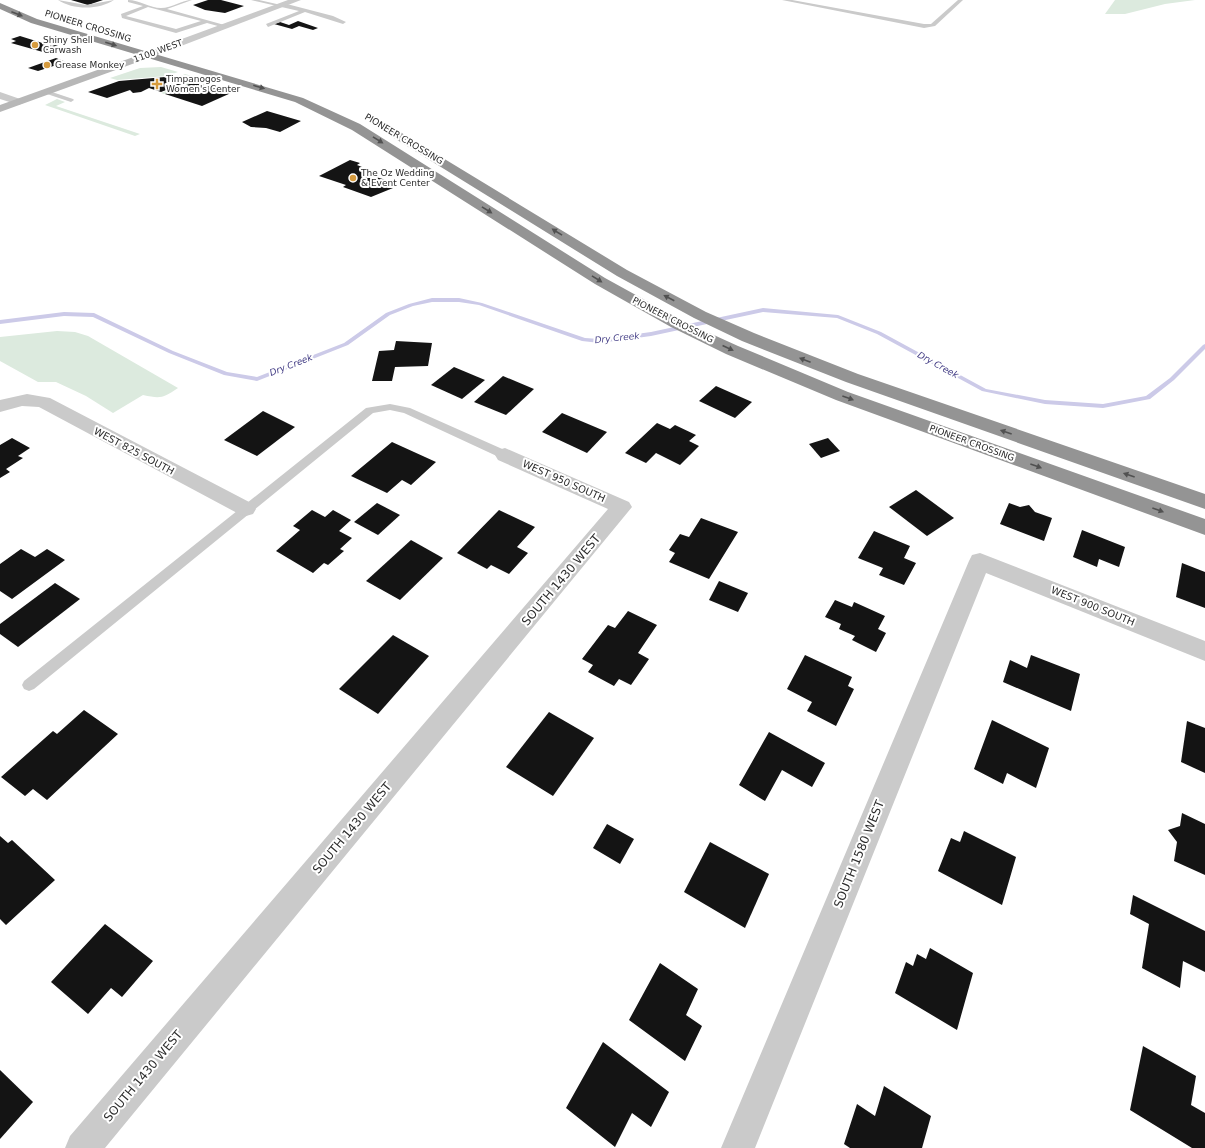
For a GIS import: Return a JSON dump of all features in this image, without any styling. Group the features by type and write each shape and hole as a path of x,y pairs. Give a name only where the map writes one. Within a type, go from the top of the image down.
{"highway":[{"name":"PIONEER CROSSING","path":"0,6 34,21 148,55 166,55"},
{"name":"PIONEER CROSSING","path":"44,14 299,100 356,127 600,281 685,328 732,350 842,396 1205,527"},
{"path":"166,55 185,55 321,96"},
{"name":"PIONEER CROSSING","path":"368,118 622,273 703,316 852,378 1205,502"}],"street":[{"name":"1100 WEST","path":"166,55 225,26 296,0"},
{"name":"1100 WEST","path":"0,109 148,55"},
{"path":"0,95 19,102"},
{"name":"WEST 825 SOUTH","path":"0,406 20,399 32,399 44,402 246,509"},
{"name":"WEST 950 SOUTH","path":"505,455 622,508"},
{"name":"SOUTH 1430 WEST","path":"82,1148 622,508"},
{"name":"WEST 900 SOUTH","path":"980,561 1205,652"},
{"name":"SOUTH 1580 WEST","path":"738,1148 980,561"}],"lane":[{"path":"60,0 78,7 90,7 112,0"},
{"path":"133,0 130,1 139,4 159,2"},
{"path":"174,14 190,0"},
{"path":"253,0 282,5 331,17 343,22"},
{"path":"784,0 924,26 933,25 961,0"},
{"path":"207,21 176,31 122,15 147,4 174,14 207,21 225,26"},
{"path":"268,25 303,13 304,11 302,10"},
{"path":"46,92 71,100"},
{"path":"29,685 370,410 390,407 406,410 505,455"}],"green space":[{"path":"1115,0 1195,0 1165,4 1125,14 1105,14"},
{"path":"161,67 178,72 167,76 117,80 110,78 140,68"},
{"path":"185,74 217,84 215,85 240,91 234,93 195,82 164,94 161,93 186,83 177,78"},
{"path":"57,99 65,102 56,106 140,134 135,136 45,105"},
{"path":"57,331 75,332 88,336 178,388 162,397 143,395 113,413 86,396 56,382 38,382 0,361 0,337"}],"building":[{"path":"71,0 103,0 88,5"},
{"path":"208,0 221,0 244,6 225,13 205,10 193,5"},
{"path":"298,21 318,28 313,30 299,26 292,29 274,24 280,22 289,25"},
{"name":"Shiny Shell Carwash","path":"20,36 67,49 50,54 11,43 16,41 11,39"},
{"name":"Grease Monkey","path":"56,58 66,62 38,71 28,68"},
{"path":"165,77 184,83 161,92 149,88 141,92 133,93 130,90 107,98 88,92 119,81"},
{"path":"194,82 231,93 202,106 165,94"},
{"path":"267,111 301,121 280,132 266,128 251,127 242,122"},
{"name":"The Oz Wedding & Event Center","path":"350,160 360,163 357,165 372,171 370,173 378,176 376,177 386,180 383,182 392,184 389,186 393,188 371,197 343,187 346,185 319,176"},
{"path":"396,341 432,343 428,366 395,367 392,381 372,381 379,351 394,350"},
{"path":"454,367 485,380 462,399 431,385"},
{"path":"503,376 534,389 506,415 474,402"},
{"path":"716,386 752,402 735,418 699,401"},
{"path":"263,411 295,427 257,456 224,440"},
{"path":"562,413 607,432 587,453 542,432"},
{"path":"657,423 670,429 675,425 696,435 689,441 699,446 680,465 656,453 646,463 625,453"},
{"path":"12,438 30,448 18,456 23,458 6,469 10,472 0,478 0,445"},
{"path":"828,438 840,451 821,458 809,444"},
{"path":"392,442 436,462 411,485 402,480 387,493 351,476"},
{"path":"916,490 954,518 927,536 889,507"},
{"path":"377,503 400,515 378,535 354,522"},
{"path":"1009,503 1020,507 1029,505 1035,512 1052,518 1044,541 1000,524"},
{"path":"312,510 325,517 333,510 351,520 339,531 352,538 340,549 344,551 328,565 324,563 313,573 276,551 300,530 293,526"},
{"path":"499,510 535,527 517,547 528,553 509,574 491,565 487,569 457,553"},
{"path":"701,518 738,532 709,579 669,562 675,553 669,550 680,534 689,537"},
{"path":"1082,530 1125,547 1119,567 1099,559 1097,567 1073,557"},
{"path":"874,531 910,546 904,558 916,563 904,585 879,575 883,568 858,558"},
{"path":"411,540 443,558 400,600 366,581"},
{"path":"21,549 35,557 47,549 65,560 12,599 0,591 0,564"},
{"path":"1182,563 1205,572 1205,608 1176,597"},
{"path":"719,581 748,593 738,612 709,600"},
{"path":"55,583 80,599 18,647 0,634 0,624"},
{"path":"835,600 852,607 854,602 885,616 878,629 886,633 876,652 852,640 855,636 839,629 841,624 825,617"},
{"path":"628,611 657,625 638,653 649,659 631,685 619,679 614,686 588,672 593,665 582,659 608,625 615,628"},
{"path":"393,635 429,656 378,714 339,689"},
{"path":"805,655 852,677 848,686 854,689 836,726 807,711 812,702 787,689"},
{"path":"1031,655 1080,674 1071,711 1003,682 1010,660 1027,668"},
{"path":"84,710 118,734 47,800 33,789 25,796 1,777 53,731 57,734"},
{"path":"549,712 594,738 553,796 506,767"},
{"path":"992,720 1049,748 1036,788 1007,773 1003,784 974,769"},
{"path":"1187,721 1205,728 1205,773 1181,762"},
{"path":"769,732 825,763 812,787 782,770 765,801 739,785"},
{"path":"1182,813 1205,824 1205,875 1174,861 1177,842 1168,830 1180,826"},
{"path":"607,824 634,839 620,864 593,848"},
{"path":"964,831 1016,857 1002,905 938,871 951,838 960,842"},
{"path":"0,836 8,843 12,840 55,880 6,925 0,919"},
{"path":"710,842 769,874 745,928 684,892"},
{"path":"1133,895 1205,931 1205,972 1183,961 1180,988 1142,968 1149,924 1130,914"},
{"path":"105,924 153,961 122,997 111,988 88,1014 51,982"},
{"path":"930,948 973,973 957,1030 895,993 906,962 913,966 917,954 926,959"},
{"path":"660,963 698,989 686,1015 702,1026 685,1061 629,1020"},
{"path":"603,1042 669,1092 651,1127 632,1113 615,1147 566,1108"},
{"path":"1143,1046 1196,1076 1191,1105 1205,1113 1205,1148 1192,1148 1130,1110"},
{"path":"0,1070 33,1102 0,1139"},
{"path":"884,1086 931,1116 922,1148 850,1148 844,1144 857,1104 875,1116"}],"waterway":[{"name":"Dry Creek","path":"0,322 64,314 94,315 171,352 226,374 257,379 346,344 388,314 411,305 432,300 459,300 480,304 584,340 600,341 651,334 763,310 838,317 879,333 984,390 1045,402 1103,406 1148,398 1172,379 1205,346"}],"place":[{"name":"Shiny Shell Carwash","path":"35,45"},
{"name":"Grease Monkey","path":"47,65"},
{"name":"Timpanogos Women's Center","path":"157,84"},
{"name":"The Oz Wedding & Event Center","path":"353,178"}]}
